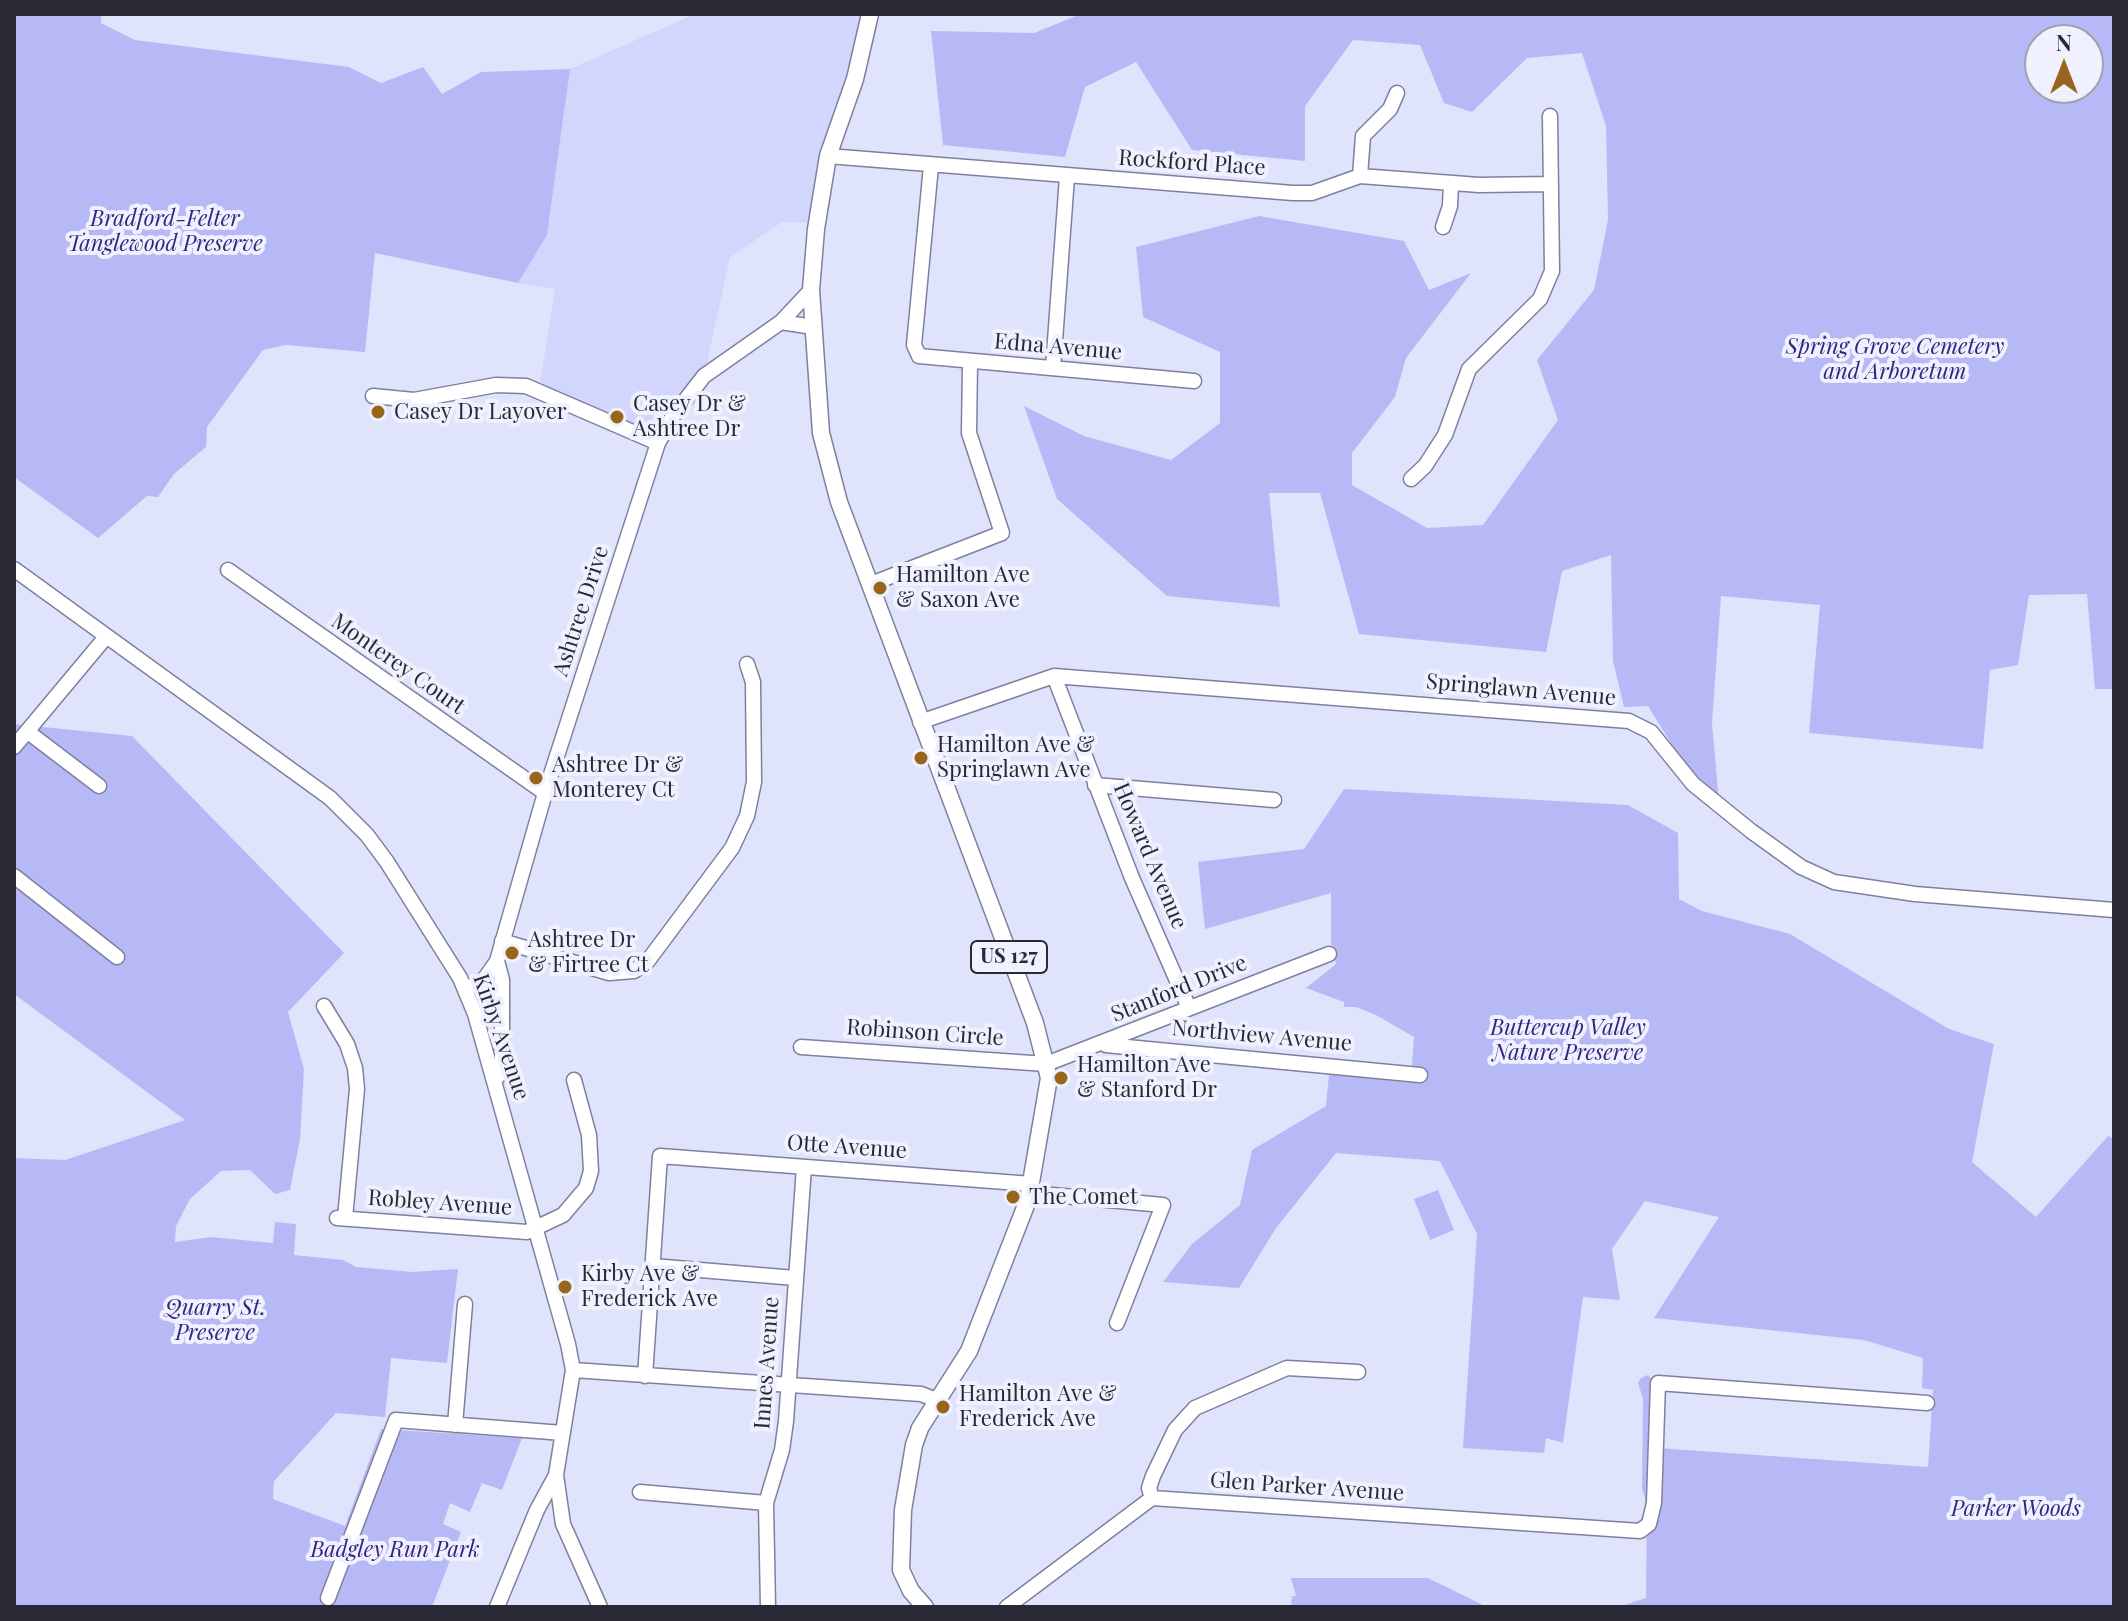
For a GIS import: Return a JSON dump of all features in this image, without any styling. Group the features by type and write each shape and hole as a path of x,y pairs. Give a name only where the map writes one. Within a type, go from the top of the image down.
{"main road":[{"name":"US 127","path":"870,14 855,79 828,156 819,204 811,290 821,433 839,502 1035,1023 1046,1064 1046,1104 1031,1188 969,1351 914,1445 900,1540 905,1581 925,1607"}],"street":[{"path":"1360,176 1363,136 1390,109 1397,93"},
{"path":"1411,479 1425,466 1445,435 1469,369 1540,299 1547,285 1553,256 1550,116"},
{"name":"Rockford Place","path":"828,156 1293,193 1312,193 1360,176 1451,183 1551,184"},
{"name":"Edna Avenue","path":"931,166 914,345 919,356 1194,381"},
{"path":"1053,368 1067,177"},
{"path":"1443,227 1450,206 1451,183"},
{"name":"Ashtree Drive","path":"497,961 545,793 658,443 673,416 704,376 781,322 811,290"},
{"path":"781,322 813,327"},
{"path":"871,584 1002,533 969,433 970,363"},
{"path":"373,396 414,400 496,385 526,386 658,443"},
{"name":"Kirby Avenue","path":"14,569 105,638 320,790 352,819 387,862 465,989 539,1229 573,1370 556,1475 563,1524 600,1607"},
{"name":"Monterey Court","path":"228,570 545,793"},
{"path":"14,747 105,638"},
{"path":"502,941 609,973 634,971 647,962 732,848 747,816 754,768 753,682 747,664"},
{"name":"Springlawn Avenue","path":"920,722 1054,676 1629,721 1651,732 1693,784 1751,831 1801,867 1834,882 1915,894 2114,910"},
{"name":"Howard Avenue","path":"1054,676 1095,785 1189,1008"},
{"path":"28,732 99,786"},
{"path":"1095,785 1274,800"},
{"path":"14,876 117,957"},
{"name":"Stanford Drive","path":"1046,1064 1329,954"},
{"path":"465,989 483,981 497,961"},
{"path":"495,1080 502,1071 502,980 497,961"},
{"name":"Robley Avenue","path":"324,1006 347,1044 355,1068 341,1218 527,1232 539,1229"},
{"name":"Northview Avenue","path":"1101,1044 1420,1075"},
{"name":"Robinson Circle","path":"801,1047 1046,1064"},
{"path":"539,1229 575,1204 586,1188 591,1171 589,1135 574,1080"},
{"name":"Otte Avenue","path":"653,1266 660,1156 1031,1188 1163,1205 1117,1323"},
{"name":"Innes Avenue","path":"768,1607 766,1503 782,1450 804,1167"},
{"path":"645,1376 653,1266 795,1278"},
{"path":"455,1425 465,1304"},
{"path":"1007,1607 1152,1498 1149,1488 1164,1453 1180,1421 1195,1408 1287,1368 1358,1372"},
{"path":"573,1370 921,1394 939,1401"},
{"name":"Glen Parker Avenue","path":"1152,1498 1640,1531 1649,1524 1654,1503 1658,1383 1927,1403"},
{"path":"328,1598 396,1420 563,1433"},
{"path":"497,1607 537,1510 556,1475"},
{"path":"640,1492 766,1503"}],"shaded area":[{"path":"695,14 870,14 817,223 782,222 730,257 704,376 658,443 539,390 555,289 518,283 547,235 570,69"}],"green space":[{"name":"Bradford-Felter Tanglewood Preserve","path":"14,14 101,14 101,23 135,40 349,67 381,83 423,67 442,94 481,72 570,69 547,235 518,283 375,253 365,352 286,345 263,350 207,427 206,447 174,474 158,497 147,496 98,538 14,477"},
{"name":"Spring Grove Cemetery and Arboretum","path":"1081,14 2114,14 2114,689 2095,689 2087,594 2029,595 2018,665 1990,670 1983,749 1809,733 1820,605 1721,596 1712,723 1719,802 1681,759 1648,706 1624,707 1613,661 1611,555 1562,571 1546,652 1359,634 1320,493 1269,493 1280,607 1167,596 1057,499 1024,406 1084,436 1171,460 1220,423 1220,352 1143,317 1136,247 1259,216 1404,241 1429,290 1471,273 1406,358 1395,397 1352,453 1352,485 1427,528 1483,525 1558,420 1537,360 1594,290 1608,220 1606,126 1582,53 1527,58 1472,112 1444,103 1420,45 1353,40 1305,106 1305,161 1192,150 1136,62 1085,87 1065,157 943,145 931,31 1034,33"},
{"path":"14,724 132,736 344,953 288,1012 304,1069 300,1139 290,1190 275,1194 250,1170 221,1171 190,1199 176,1226 175,1242 211,1237 273,1243 275,1222 296,1224 294,1255 343,1260 356,1267 412,1272 458,1269 447,1363 391,1358 385,1417 336,1413 274,1481 273,1499 345,1526 381,1429 522,1438 502,1490 482,1483 470,1512 450,1503 443,1524 461,1532 432,1607 14,1607 14,1158 65,1160 185,1120 14,994"},
{"path":"1344,789 1628,805 1678,833 1679,899 1702,911 1790,934 1949,1029 1994,1044 1972,1162 2036,1217 2108,1136 2114,1139 2114,1607 1618,1607 1646,1598 1647,1506 1642,1488 1643,1399 1638,1383 1641,1378 1648,1375 1652,1380 1657,1448 1928,1467 1933,1390 1922,1388 1923,1358 1864,1340 1654,1318 1719,1217 1645,1201 1612,1249 1620,1300 1583,1297 1563,1443 1546,1438 1544,1453 1463,1448 1477,1234 1440,1161 1336,1153 1276,1228 1239,1288 1163,1282 1192,1244 1240,1205 1252,1150 1326,1106 1329,1074 1400,1081 1411,1077 1414,1037 1376,1015 1356,1007 1344,1007 1344,1002 1306,988 1336,964 1331,943 1331,893 1205,929 1198,862 1304,849"},
{"path":"1438,1190 1454,1230 1430,1240 1414,1199"},
{"path":"1291,1578 1428,1578 1487,1607 1291,1607 1292,1596 1296,1596"}],"place":[{"name":"Casey Dr Layover","path":"378,412"},
{"name":"Casey Dr & Ashtree Dr","path":"617,417"},
{"name":"Hamilton Ave & Saxon Ave","path":"880,588"},
{"name":"Hamilton Ave & Springlawn Ave","path":"921,758"},
{"name":"Ashtree Dr & Monterey Ct","path":"536,778"},
{"name":"Ashtree Dr & Firtree Ct","path":"512,953"},
{"name":"Hamilton Ave & Stanford Dr","path":"1061,1078"},
{"name":"The Comet","path":"1013,1197"},
{"name":"Kirby Ave & Frederick Ave","path":"565,1287"},
{"name":"Hamilton Ave & Frederick Ave","path":"943,1407"}],"park label":[{"name":"Buttercup Valley Nature Preserve","path":"1568,1040"},
{"name":"Quarry St. Preserve","path":"215,1320"},
{"name":"Parker Woods","path":"2016,1509"},
{"name":"Badgley Run Park","path":"395,1550"}]}
